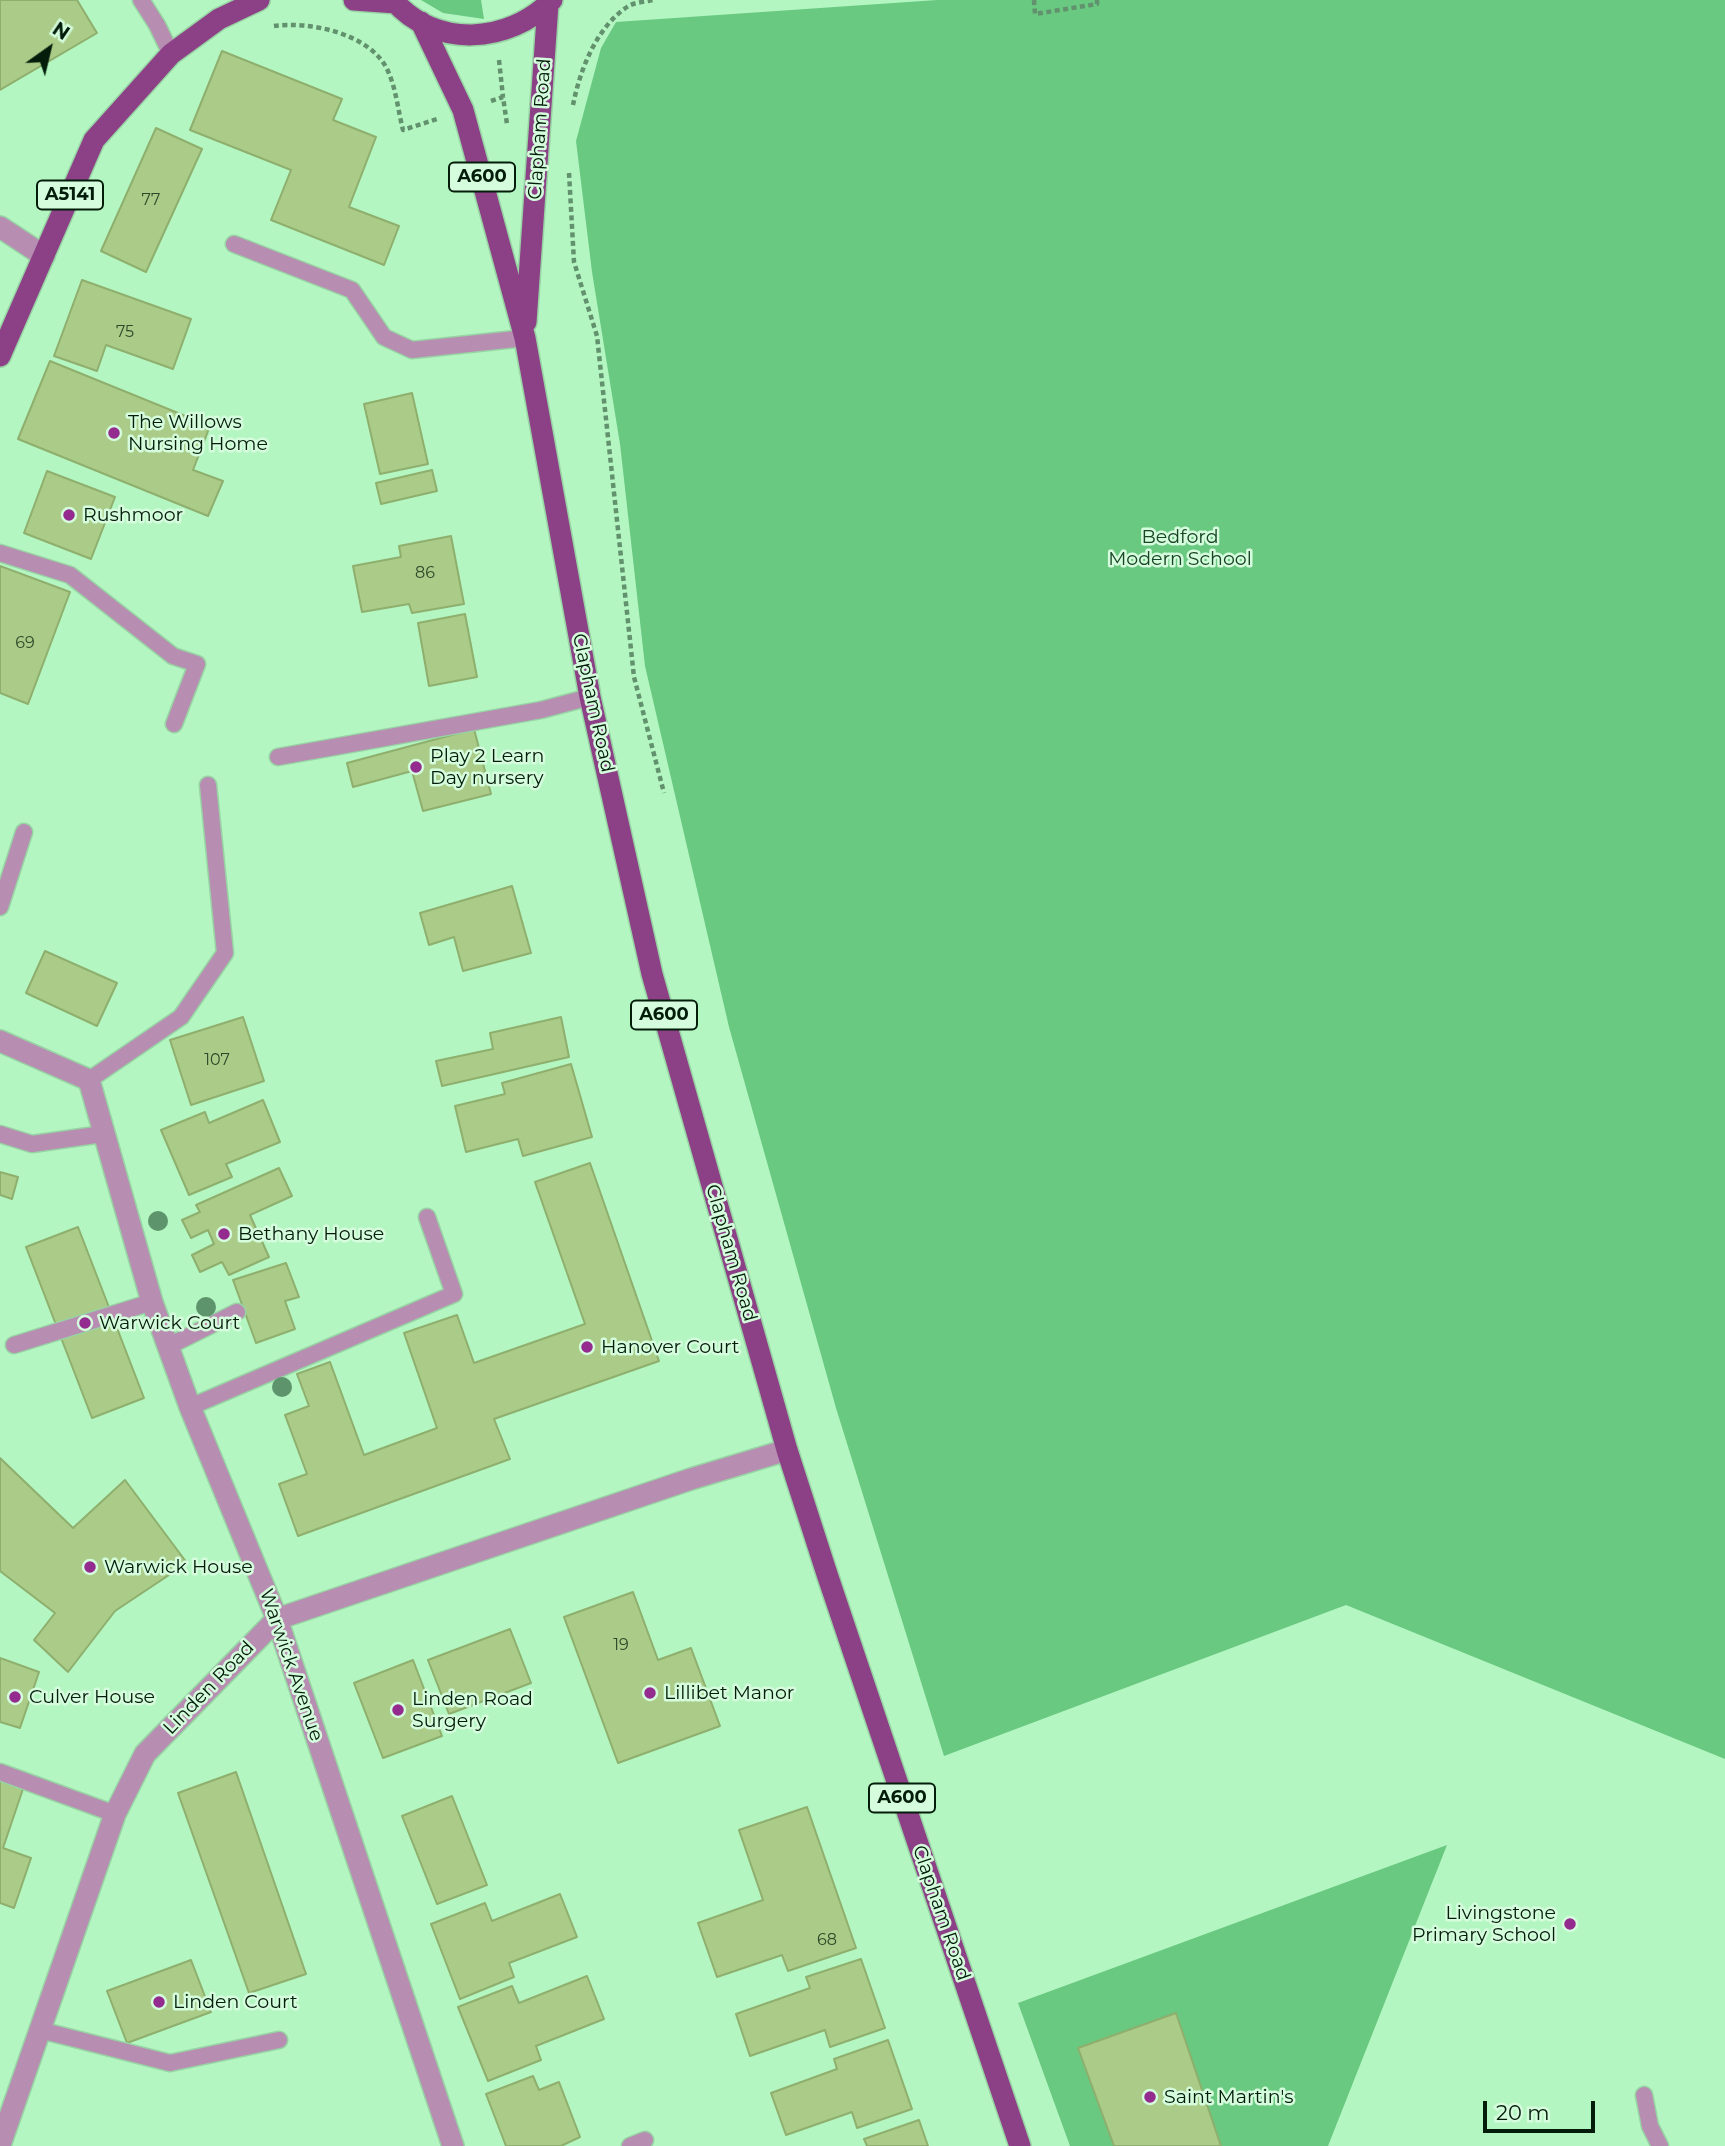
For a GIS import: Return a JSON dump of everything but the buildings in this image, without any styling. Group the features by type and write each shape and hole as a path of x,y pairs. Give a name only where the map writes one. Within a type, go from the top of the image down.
{"main road":[{"name":"A5141","path":"0,356 94,140 171,54 219,19 258,0"},
{"path":"354,0 395,2"},
{"name":"A600","path":"395,2 421,22 444,32 470,36 496,33 524,22 550,2"},
{"name":"Clapham Road","path":"525,338 550,2"},
{"name":"Clapham Road","path":"421,22 463,110 525,338 590,697 653,974 787,1450 1020,2146"}],"street":[{"path":"0,227 44,256"},
{"path":"0,1041 89,1080"},
{"name":"Warwick Avenue","path":"89,1080 167,1347 277,1619 453,2146"},
{"name":"Linden Road","path":"0,2145 115,1814 145,1754 277,1619 691,1479 787,1450"}],"lane":[{"path":"141,0 171,54"},
{"path":"234,244 352,290 384,337 412,350 525,338"},
{"path":"0,553 70,575 173,656 197,664 174,724"},
{"path":"278,757 541,710 590,697"},
{"path":"89,1080 181,1017 225,953 208,785"},
{"path":"0,907 24,832"},
{"path":"0,1134 33,1144 103,1134"},
{"path":"190,1406 454,1294 426,1217"},
{"path":"14,1345 152,1303"},
{"path":"167,1347 237,1312"},
{"path":"0,1772 115,1814"},
{"path":"40,2030 170,2063 279,2040"},
{"path":"1644,2095 1650,2126 1660,2146"}],"path":[{"path":"571,116 578,81 604,27 629,5 653,0"},
{"path":"1034,0 1035,14 1097,4 1097,0"},
{"path":"265,30 276,26 310,26 343,34 366,47 386,66 403,130 439,118"},
{"path":"500,67 509,136"},
{"path":"487,102 503,97"},
{"path":"568,167 574,262 597,335 634,677 664,793"}],"green space":[{"path":"421,0 481,0 484,19 443,13"},
{"name":"Bedford Modern School","path":"937,0 1725,0 1725,1759 1346,1605 944,1756 836,1408 729,1027 645,666 620,444 592,272 576,141 601,48 616,22"},
{"path":"1447,1845 1328,2146 1070,2146 1018,2003"}],"place":[{"name":"The Willows Nursing Home","path":"114,433"},
{"name":"Rushmoor","path":"69,515"},
{"name":"Play 2 Learn Day nursery","path":"416,767"},
{"name":"Bethany House","path":"224,1234"},
{"name":"Warwick Court","path":"85,1323"},
{"name":"Hanover Court","path":"587,1347"},
{"name":"Warwick House","path":"90,1567"},
{"name":"Lillibet Manor","path":"650,1693"},
{"name":"Culver House","path":"15,1697"},
{"name":"Linden Road Surgery","path":"398,1710"},
{"name":"Livingstone Primary School","path":"1570,1924"},
{"name":"Linden Court","path":"159,2002"},
{"name":"Saint Martin's","path":"1150,2097"}]}
